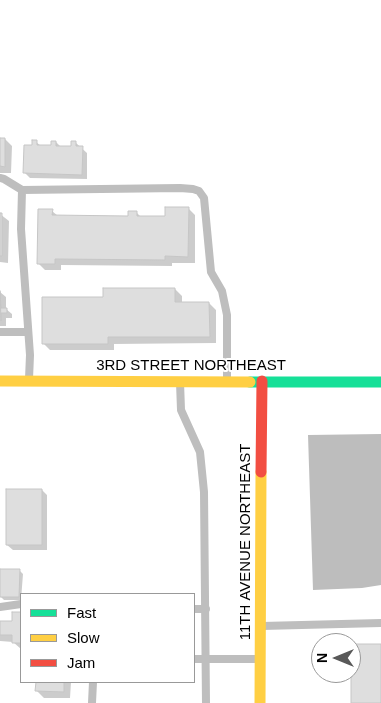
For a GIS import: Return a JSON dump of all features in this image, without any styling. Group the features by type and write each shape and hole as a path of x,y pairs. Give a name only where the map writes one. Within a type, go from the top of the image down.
{"street":[{"name":"3RD STREET NORTHEAST","path":"0,381 381,382"},
{"name":"11TH AVENUE NORTHEAST","path":"260,703 262,381"}],"lane":[{"path":"0,178 4,178 22,190 180,188 199,191 204,198 211,272 222,291 227,314 227,381"},
{"path":"22,190 20,228 30,355 29,381"},
{"path":"0,332 28,332"},
{"path":"180,381 181,410 200,452 204,492 206,703"},
{"path":"0,607 20,604"},
{"path":"195,608 206,609"},
{"path":"260,626 381,624"},
{"path":"195,659 260,659"},
{"path":"92,703 93,683"}],"shaded area":[{"path":"381,434 381,585 362,588 313,590 308,435"}],"building":[{"path":"0,138 5,138 5,167 0,166"},
{"path":"32,140 37,140 37,145 51,145 51,141 56,141 56,146 71,146 71,141 76,141 76,146 83,146 82,175 23,173 24,145 32,145"},
{"path":"165,207 189,207 188,257 165,256 165,260 55,259 55,264 37,264 38,209 53,209 52,215 128,216 128,211 137,211 137,216 165,216"},
{"path":"0,213 2,213 2,256 0,256"},
{"path":"103,288 175,288 175,302 209,302 210,337 108,337 108,344 42,344 42,297 103,297"},
{"path":"0,291 1,308 7,308 7,313 1,313 1,321"},
{"path":"6,489 42,489 42,545 6,545"},
{"path":"0,569 20,569 19,597 0,597"},
{"path":"12,612 20,612 20,643 12,643 12,635 0,635 0,621 12,621"},
{"path":"361,644 381,644 381,703 351,703 351,683 361,683"},
{"path":"36,683 64,683 64,692 35,691"}],"traffic: fast":[{"path":"250,382 381,382"}],"traffic: slow":[{"path":"0,381 250,382"},
{"path":"260,703 261,472"}],"traffic: jam":[{"path":"261,472 262,381"}]}
